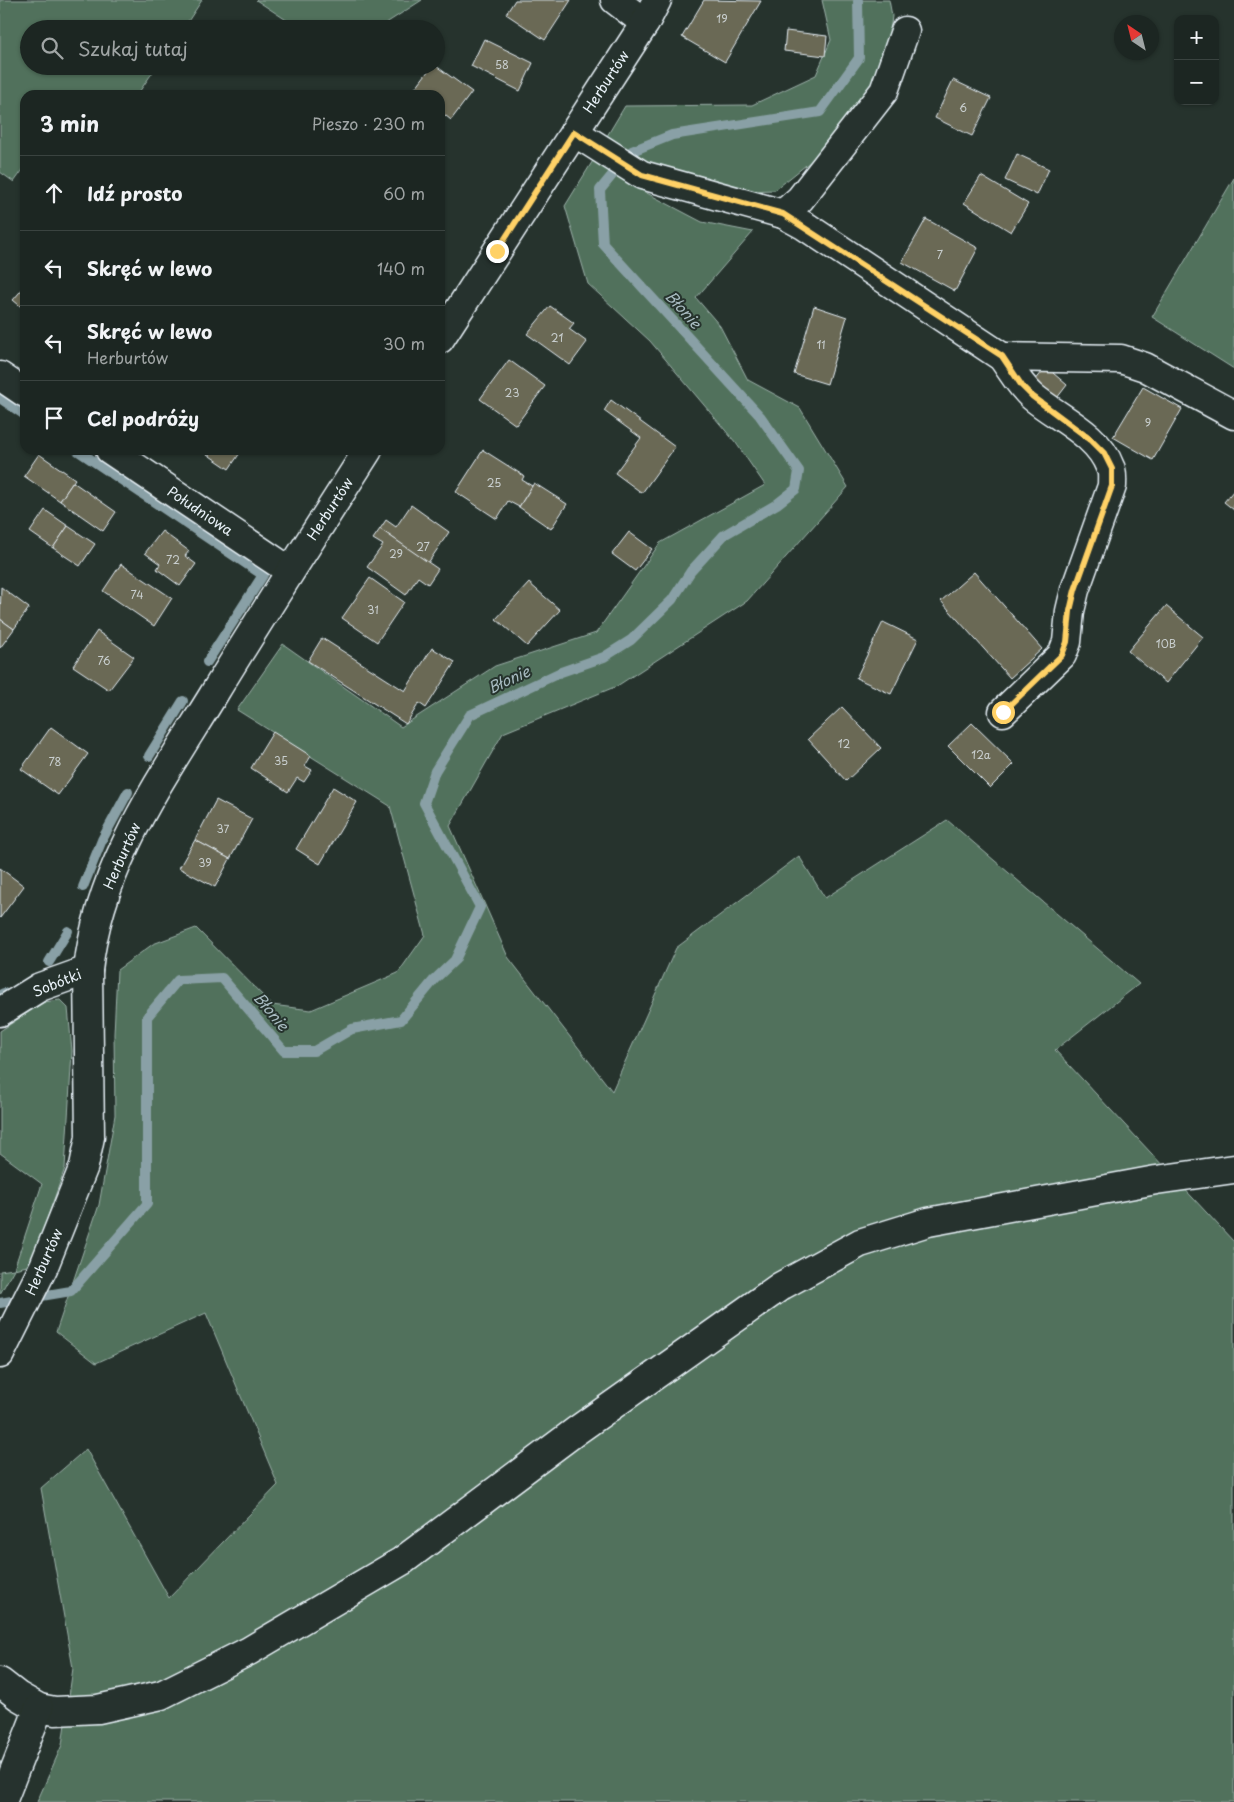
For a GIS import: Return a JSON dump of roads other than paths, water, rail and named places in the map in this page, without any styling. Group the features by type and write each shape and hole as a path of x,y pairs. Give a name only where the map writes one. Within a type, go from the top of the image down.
{"street":[{"path":"615,0 651,11"},
{"name":"Herburtów","path":"445,332 585,139 651,11"},
{"path":"783,214 800,199 884,91 905,31"},
{"path":"585,139 642,175 783,214 1002,356 1022,386 1091,440 1104,453 1112,469 1112,486 1075,590 1070,611 1067,642 1062,655 1003,712"},
{"path":"1002,356 1121,359 1145,367 1234,415"},
{"path":"0,376 20,390"},
{"name":"Południowa","path":"117,455 290,571"},
{"name":"Herburtów","path":"4,1346 44,1266 84,1166 90,1136 88,970 91,946 100,907 116,862 154,789 365,455"},
{"name":"Sobótki","path":"0,1012 40,987 88,970"},
{"path":"0,1682 18,1696 39,1708 55,1711 98,1709 161,1695 249,1651 402,1561 576,1431 781,1286 860,1243 928,1222 1156,1180 1234,1169"},
{"path":"2,1802 39,1708"}],"waterway":[{"name":"Błonie","path":"0,1303 71,1291 147,1204 147,1017 178,980 222,978 284,1051 314,1051 352,1029 401,1020 434,980 455,960 480,907 424,803 435,771 470,715 561,672 604,657 631,640 672,600 691,571 724,535 777,504 796,489 799,471 760,416 603,244 600,190 632,151 672,135 820,112 859,58 858,0"},
{"path":"0,398 20,412"},
{"path":"84,455 263,575 207,662"},
{"path":"149,756 183,701"},
{"path":"83,887 102,840 128,792"},
{"path":"49,962 68,931"},
{"path":"0,995 4,993"}]}
